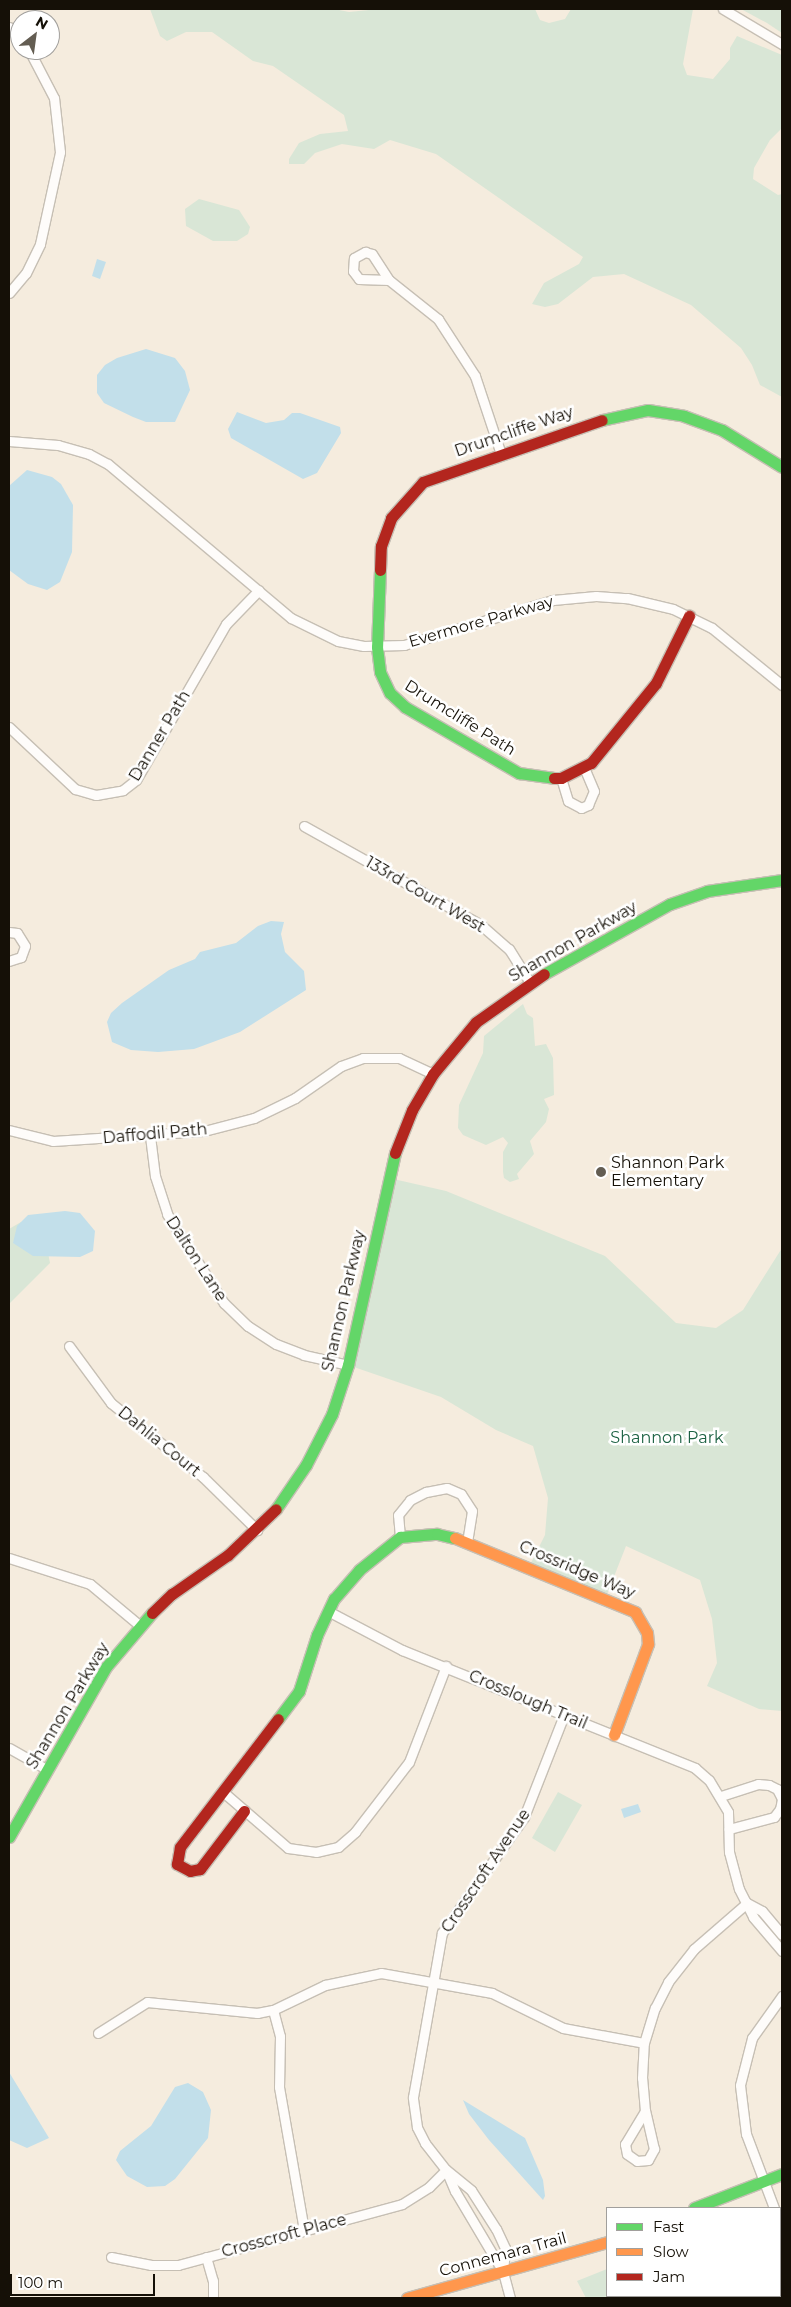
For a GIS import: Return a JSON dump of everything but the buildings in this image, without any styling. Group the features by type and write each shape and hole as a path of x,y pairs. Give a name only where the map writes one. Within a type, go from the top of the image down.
{"street":[{"path":"723,9 782,44"},
{"path":"9,293 26,273 37,252 60,152 54,98 35,60"},
{"path":"389,280 426,306 459,348 475,376 501,454"},
{"name":"Drumcliffe Way","path":"377,647 380,556 391,518 424,482 613,416 648,410 703,422 782,467"},
{"name":"Evermore Parkway","path":"9,441 58,445 89,454 108,464 292,618 314,631 351,644 377,647 418,643 541,603 584,596 635,599 689,616 735,643 782,685"},
{"name":"Danner Path","path":"9,727 75,789 96,795 123,790 136,780 226,624 259,590"},
{"name":"Drumcliffe Path","path":"377,647 380,672 398,702 519,773 540,778 561,778 584,768 650,691 689,616"},
{"path":"561,778 568,801 581,808 588,805 594,792 584,768"},
{"name":"133rd Court West","path":"304,826 481,924 509,948 530,982"},
{"name":"Shannon Parkway","path":"9,1837 106,1667 139,1625 172,1594 228,1555 257,1530 279,1505 306,1465 332,1414 348,1365 395,1153 412,1110 433,1074 476,1022 530,982 670,904 707,891 782,880"},
{"path":"9,932 17,933 25,946 21,957 9,961"},
{"name":"Daffodil Path","path":"9,1130 53,1141 204,1131 254,1118 295,1098 341,1066 363,1058 399,1058 433,1074"},
{"name":"Dalton Lane","path":"150,1136 154,1176 166,1214 224,1303 248,1326 276,1344 304,1355 348,1365"},
{"name":"Dahlia Court","path":"69,1346 111,1403 203,1477 257,1530"},
{"path":"244,1811 200,1869 190,1871 177,1864 180,1847 299,1691 334,1599 359,1570 400,1537 398,1515 410,1500 426,1492 447,1488 461,1494 472,1511 467,1541"},
{"name":"Crossridge Way","path":"400,1537 437,1534 467,1541 623,1604 643,1622 648,1638 645,1657 614,1735"},
{"path":"9,1558 90,1584 139,1625"},
{"name":"Crosslough Trail","path":"328,1611 389,1644 695,1768 720,1796 728,1812 732,1874 748,1903 753,1917 782,1951"},
{"path":"222,1791 281,1844 296,1851 316,1852 338,1847 355,1832 409,1762 446,1666"},
{"name":"Crosscroft Avenue","path":"503,2272 505,2248 496,2229 471,2190 446,2170 424,2143 413,2107 432,1981 446,1925 524,1817 564,1716"},
{"path":"9,1748 48,1770"},
{"path":"720,1796 758,1784 769,1785 777,1789 782,1799 780,1808 774,1817 729,1829"},
{"path":"645,2111 625,2144 626,2154 637,2161 648,2160 654,2149 645,2111 644,2043 654,2008 676,1970 702,1941 748,1903"},
{"name":"Crosslough Trail","path":"748,1903 762,1911 782,1935"},
{"path":"98,2034 146,2002 244,2013 273,2010 325,1985 368,1974 432,1981 492,1993 571,2030 644,2043"},
{"path":"774,2207 746,2134 740,2085 752,2038 763,2018 782,1996"},
{"path":"273,2010 280,2036 278,2082 304,2230"},
{"name":"Crosscroft Avenue","path":"446,2170 455,2191 503,2272"},
{"name":"Crosscroft Place","path":"111,2257 163,2266 206,2257 402,2204 429,2187 446,2170"},
{"path":"697,2207 782,2174"},
{"name":"Connemara Trail","path":"407,2298 606,2242"},
{"path":"206,2257 213,2281 213,2298"},
{"path":"503,2272 510,2298"}],"green space":[{"path":"150,9 334,9 349,12 379,9 535,9 540,20 549,23 565,19 571,9 693,9 683,64 687,75 713,79 730,59 730,48 737,36 782,55 782,128 770,140 754,168 753,179 778,195 782,194 782,397 760,385 752,365 741,348 691,305 624,274 593,277 558,304 545,307 532,304 544,283 579,264 583,257 436,154 390,140 374,149 342,144 315,153 304,164 289,164 289,159 299,143 320,134 348,131 344,115 273,66 253,61 212,32 186,32 167,41 160,36"},
{"path":"741,9 782,9 782,33 767,23"},
{"path":"199,199 239,210 250,227 248,234 237,241 213,241 186,226 185,209"},
{"path":"523,1004 527,1014 533,1018 535,1046 546,1044 553,1058 554,1095 544,1099 549,1109 546,1122 530,1141 534,1154 517,1174 519,1179 510,1182 504,1178 503,1172 503,1152 508,1143 503,1137 486,1145 463,1135 458,1128 459,1105 483,1053 484,1036"},
{"name":"Shannon Park","path":"389,1178 446,1191 605,1256 676,1323 716,1328 743,1310 782,1248 782,1711 759,1709 707,1686 717,1663 712,1619 700,1580 626,1546 606,1597 529,1567 545,1535 548,1498 533,1446 496,1430 441,1397 348,1365"},
{"path":"21,1222 46,1243 50,1263 9,1304 9,1229"},
{"path":"558,1792 582,1805 555,1852 532,1838"},
{"path":"606,2269 606,2297 781,2297 781,2281 782,2298 586,2298 577,2281"}],"water":[{"path":"97,259 106,262 100,279 92,276"},
{"path":"146,349 175,358 185,371 190,390 175,422 146,422 104,403 97,393 97,375 105,365 117,358"},
{"path":"237,412 266,423 284,420 292,413 300,413 340,427 341,433 317,473 303,479 231,438 228,429"},
{"path":"27,470 52,477 61,484 73,505 72,552 60,582 47,590 28,584 9,570 9,486"},
{"path":"271,921 284,922 281,934 285,952 304,971 306,990 240,1032 194,1049 158,1052 131,1050 112,1042 107,1022 111,1013 122,1003 169,970 195,959 200,952 236,943 258,926"},
{"path":"65,1211 80,1213 95,1231 93,1251 80,1257 33,1256 13,1243 17,1226 28,1215"},
{"path":"638,1804 641,1812 624,1818 621,1809"},
{"path":"9,2072 49,2138 27,2148 9,2140"},
{"path":"188,2083 203,2092 211,2110 208,2138 175,2179 165,2186 147,2187 127,2176 116,2160 120,2151 151,2126 175,2087"},
{"path":"463,2100 525,2138 543,2180 545,2196 543,2200 489,2140 469,2114"},
{"path":"756,2297 757,2298 647,2298"}],"traffic: fast":[{"path":"602,420 648,410 684,416 722,430 782,467"},
{"path":"380,570 377,647 380,672 390,693 405,707 519,773 554,778"},
{"path":"544,974 670,904 707,891 782,880"},
{"path":"276,1509 306,1465 332,1414 348,1365 395,1153"},
{"path":"278,1719 299,1691 317,1635 334,1599 359,1570 400,1537 437,1534 455,1538"},
{"path":"9,1837 106,1667 152,1613"},
{"path":"697,2207 782,2174"}],"traffic: slow":[{"path":"455,1538 635,1612 647,1633 648,1644 614,1735"},
{"path":"407,2298 606,2242"}],"traffic: jam":[{"path":"380,570 381,546 391,518 423,482 602,420"},
{"path":"554,778 561,778 591,763 656,683 689,616"},
{"path":"395,1153 412,1110 433,1074 476,1022 544,974"},
{"path":"152,1613 172,1594 228,1555 276,1509"},
{"path":"244,1811 200,1869 190,1871 177,1864 180,1847 278,1719"}],"place":[{"name":"Shannon Park Elementary","path":"601,1172"}]}
